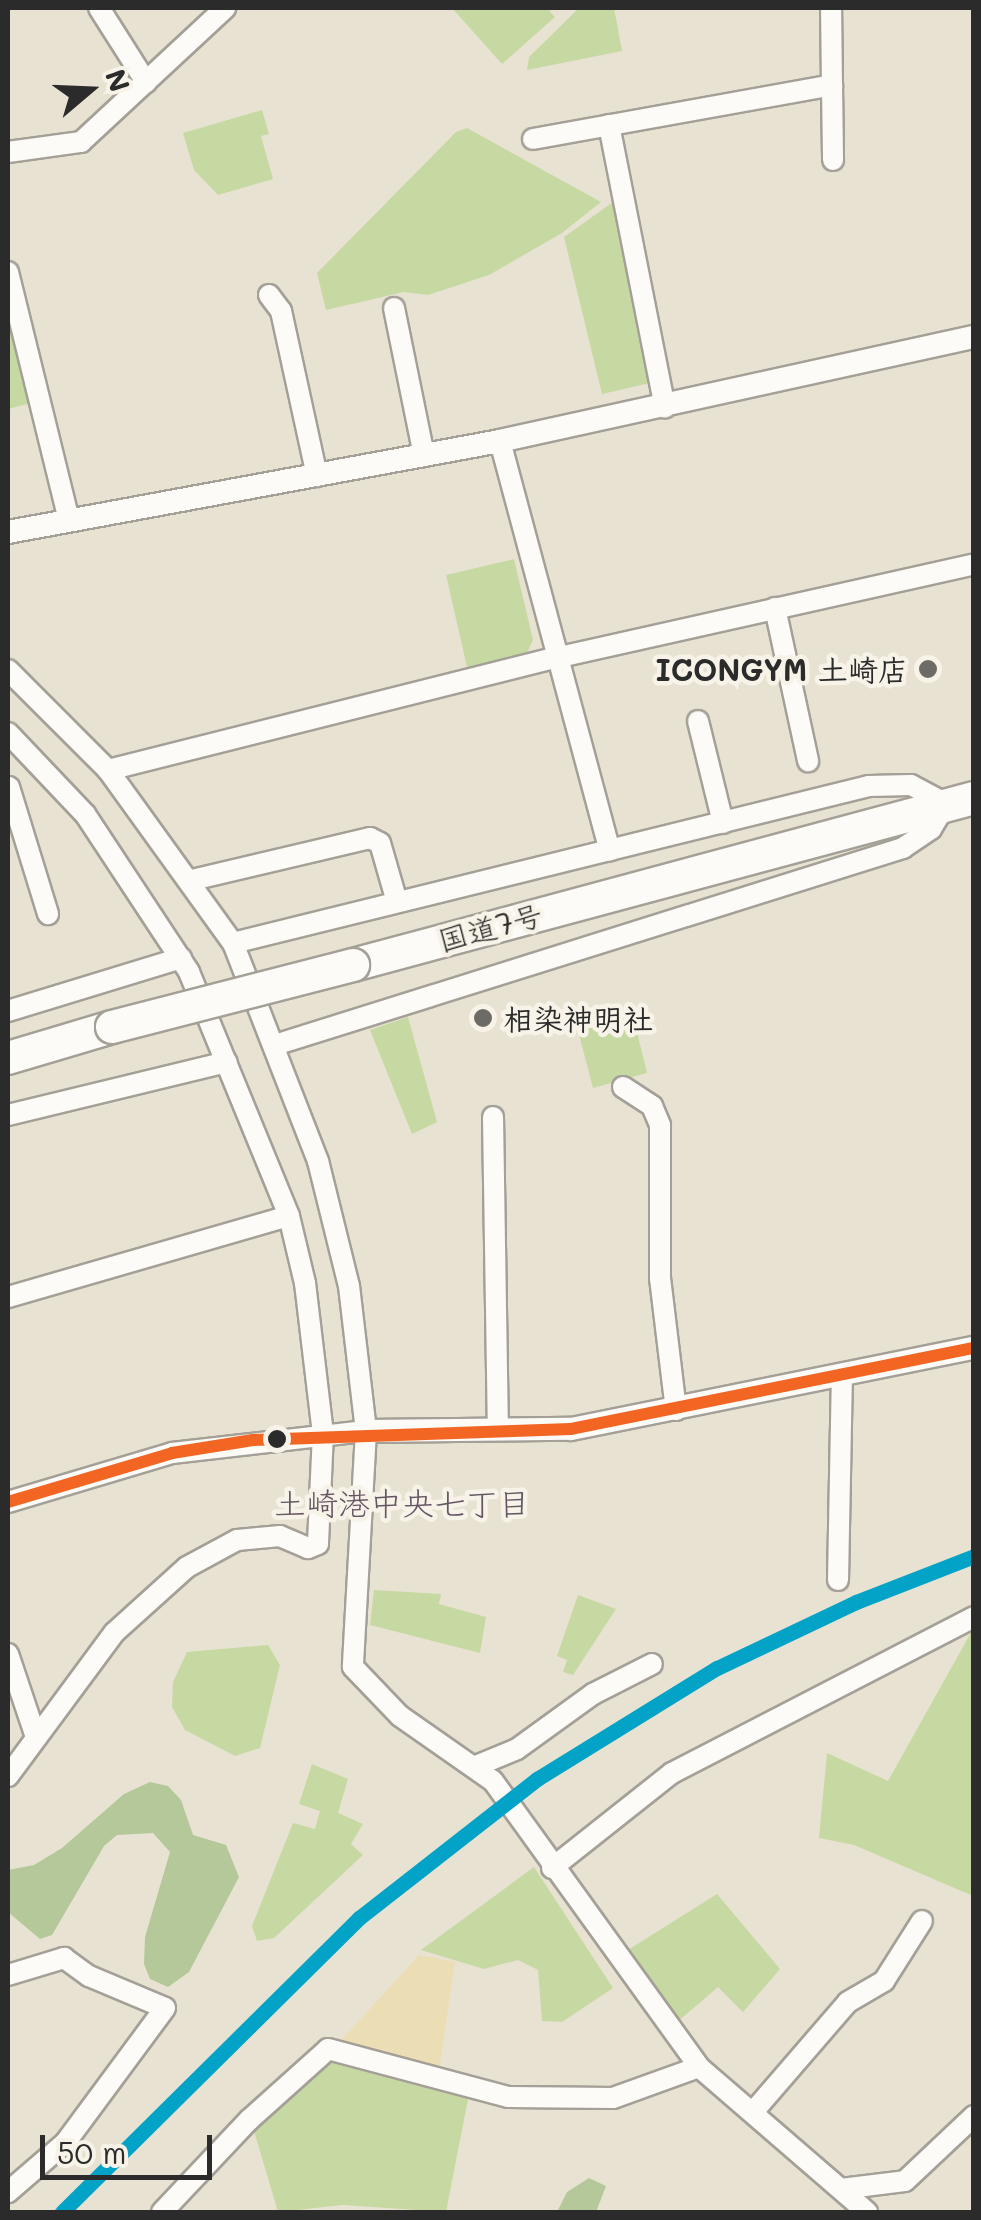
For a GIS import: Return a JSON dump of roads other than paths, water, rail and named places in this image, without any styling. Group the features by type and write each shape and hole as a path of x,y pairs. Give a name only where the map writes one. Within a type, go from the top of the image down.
{"highway":[{"name":"国道7号","path":"8,1058 960,801"}],"street":[{"path":"99,8 146,82"},
{"path":"8,152 81,142 225,8"},
{"path":"832,8 834,160"},
{"path":"533,139 832,85"},
{"path":"609,126 665,408"},
{"path":"8,272 70,520"},
{"path":"269,295 281,311 317,476"},
{"path":"394,308 424,456"},
{"path":"8,532 500,442 974,337"},
{"path":"500,442 610,851"},
{"path":"108,770 555,658 974,564"},
{"path":"775,608 808,761"},
{"path":"8,670 108,770 192,880 233,944 278,1044 331,1200 349,1286 366,1431 353,1667 400,1716 476,1766 698,2067 867,2212"},
{"path":"698,721 724,822"},
{"path":"8,733 50,776 129,874 181,958 289,1216 305,1283 323,1433 318,1544 308,1548 280,1536 237,1540 201,1558 114,1633 34,1734 8,1776"},
{"path":"48,914 8,788 50,776"},
{"path":"233,944 894,783 960,801 931,830 903,848 278,1044"},
{"path":"192,880 370,838 380,843 396,902"},
{"path":"8,1011 181,958"},
{"path":"8,1115 227,1062"},
{"path":"623,1087 652,1106 660,1126 660,1278 676,1410"},
{"path":"492,1117 498,1430"},
{"path":"8,1298 289,1216"},
{"path":"8,1502 172,1453 323,1433 570,1429 842,1378 974,1348"},
{"path":"838,1580 842,1378"},
{"path":"552,1868 672,1773 974,1617"},
{"path":"8,1654 34,1734"},
{"path":"476,1766 517,1750 593,1694 652,1664"},
{"path":"752,2112 848,2002 884,1981 922,1921"},
{"path":"8,1975 64,1958 164,2008 66,2142 8,2192"},
{"path":"162,2212 249,2120 328,2050 508,2097 613,2098 698,2067"},
{"path":"841,2189 904,2181 974,2116"}],"place":[{"name":"ICONGYM 土崎店","path":"928,669"},
{"name":"相染神明社","path":"483,1018"}],"district":[{"name":"土崎港中央七丁目","path":"402,1502"}]}
